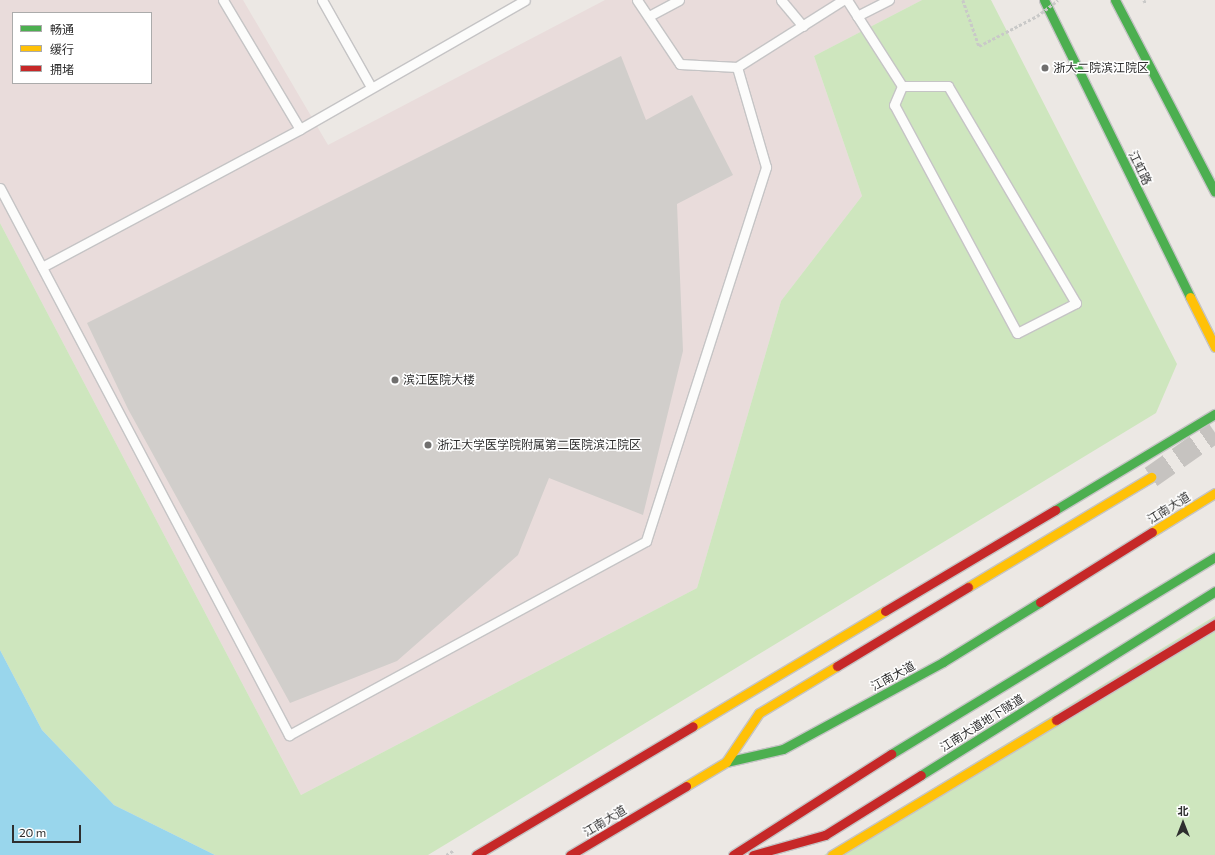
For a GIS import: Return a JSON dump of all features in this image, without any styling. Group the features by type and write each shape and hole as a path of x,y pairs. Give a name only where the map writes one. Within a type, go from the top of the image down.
{"main road":[{"name":"江虹路","path":"1044,0 1215,347"},
{"path":"1115,0 1215,192"},
{"path":"476,855 1215,414"},
{"path":"726,762 759,713 1152,477"},
{"name":"江南大道","path":"570,855 726,762 782,749 943,662 1215,493"},
{"path":"733,855 811,803 1215,557"},
{"name":"江南大道地下隧道","path":"753,855 825,835 1215,591"},
{"path":"832,855 1215,624"}],"lane":[{"path":"223,0 300,129"},
{"path":"322,0 371,87"},
{"path":"42,267 300,129 525,0"},
{"path":"637,0 680,64 737,67 843,0"},
{"path":"649,16 679,0"},
{"path":"781,0 803,26"},
{"path":"847,0 902,86"},
{"path":"857,16 889,0"},
{"path":"0,188 289,735 646,541 766,167 737,67"},
{"path":"902,86 948,86 1076,303 1017,333 894,105 902,86"}],"path":[{"path":"963,0 979,46 1037,16 1058,0"},
{"path":"1144,0 1146,4"}],"shaded area":[{"name":"浙江大学医学院附属第二医院滨江院区","path":"0,0 243,0 328,145 605,0 922,0 814,56 862,196 781,301 697,588 301,795 0,223"}],"green space":[{"path":"922,0 991,0 1177,364 1156,413 428,855 215,855 114,805 42,730 0,650 0,223 301,795 697,588 781,301 862,196 814,56"},
{"path":"1215,616 1215,855 824,855"}],"water":[{"path":"0,650 42,730 114,805 215,855 0,855"}],"building":[{"name":"滨江医院大楼","path":"621,56 646,120 692,95 733,175 677,204 683,351 643,515 549,478 518,555 397,661 290,703 128,409 87,323"}],"tunnel":[{"path":"1151,477 1215,432"}],"traffic: fast":[{"path":"1044,0 1190,297"},
{"path":"1115,0 1215,192"},
{"path":"1055,510 1215,414"},
{"path":"891,754 1215,557"},
{"path":"921,775 1215,591"},
{"path":"726,762 783,749 943,662 1040,602"}],"traffic: slow":[{"path":"1190,297 1215,347"},
{"path":"968,587 1151,477"},
{"path":"1152,532 1215,493"},
{"path":"693,726 885,611"},
{"path":"686,786 726,762 759,713 837,666"},
{"path":"832,855 1056,720"}],"traffic: jam":[{"path":"885,611 1055,510"},
{"path":"1040,602 1152,532"},
{"path":"837,666 968,587"},
{"path":"1056,720 1215,624"},
{"path":"476,855 693,726"},
{"path":"733,855 891,754"},
{"path":"753,855 825,835 921,775"},
{"path":"570,855 686,786"}],"place":[{"name":"浙大二院滨江院区","path":"1045,68"},
{"name":"滨江医院大楼","path":"395,380"},
{"name":"浙江大学医学院附属第二医院滨江院区","path":"428,445"}]}
